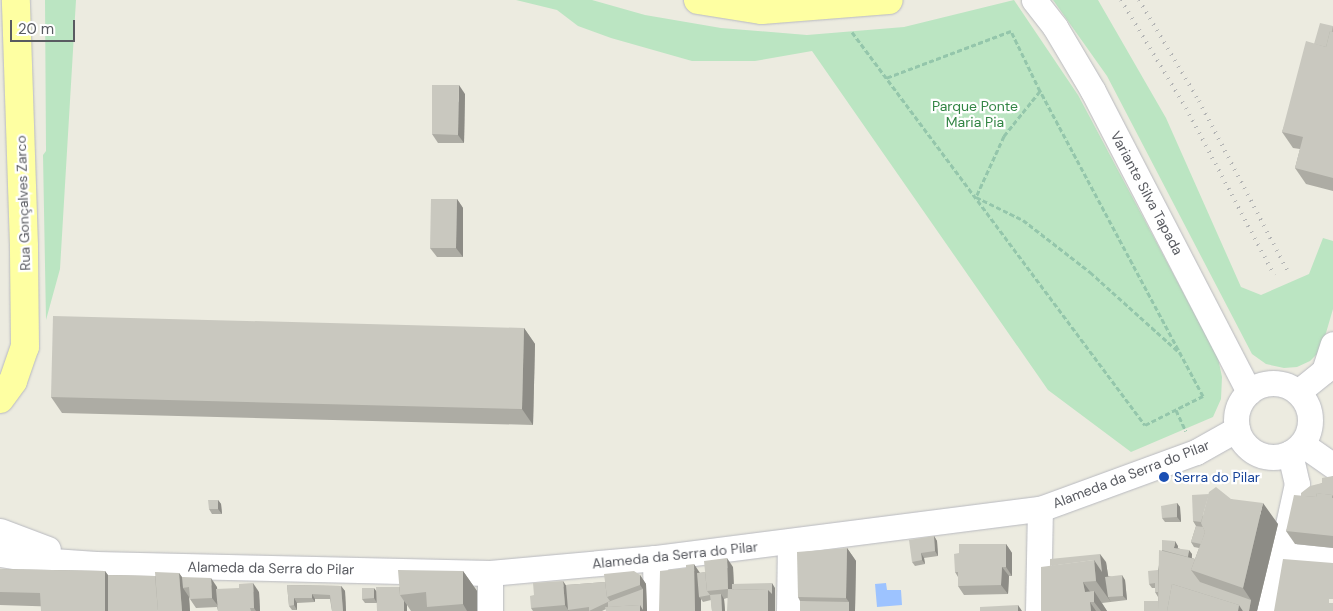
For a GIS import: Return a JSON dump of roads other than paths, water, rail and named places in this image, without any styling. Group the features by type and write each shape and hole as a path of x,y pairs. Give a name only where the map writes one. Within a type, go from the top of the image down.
{"main road":[{"name":"Rua Gonçalves Zarco","path":"0,399 13,381 25,347 24,246 16,0"},
{"path":"698,0 762,10 888,0"}],"street":[{"name":"Variante Silva Tapada","path":"1034,0 1055,27 1093,91 1249,392"},
{"path":"1298,392 1324,371 1333,344"},
{"path":"1268,383 1279,383 1298,392 1309,412 1307,434 1296,448 1279,456 1258,454 1249,448 1237,429 1238,409 1249,392 1268,383"},
{"name":"Alameda da Serra do Pilar","path":"0,554 38,560 96,564 490,573 655,558 1040,509 1196,452 1237,429"},
{"path":"1296,448 1333,466"},
{"path":"1269,611 1283,555 1297,484 1296,448"},
{"path":"1038,611 1040,509"},
{"name":"Alameda da Serra do Pilar","path":"0,531 26,543 96,564"},
{"path":"789,611 790,542"},
{"path":"1283,555 1333,560"},
{"path":"655,558 656,611"},
{"path":"490,573 490,611"}],"water":[{"path":"886,583 887,590 901,590 902,605 877,607 875,584"}],"railway":[{"path":"1121,0 1186,108 1274,275"},
{"path":"1139,0 1199,101 1287,270"}],"place":[{"name":"Serra do Pilar","path":"1164,477"}],"park label":[{"name":"Parque Ponte Maria Pia","path":"975,114"}]}
